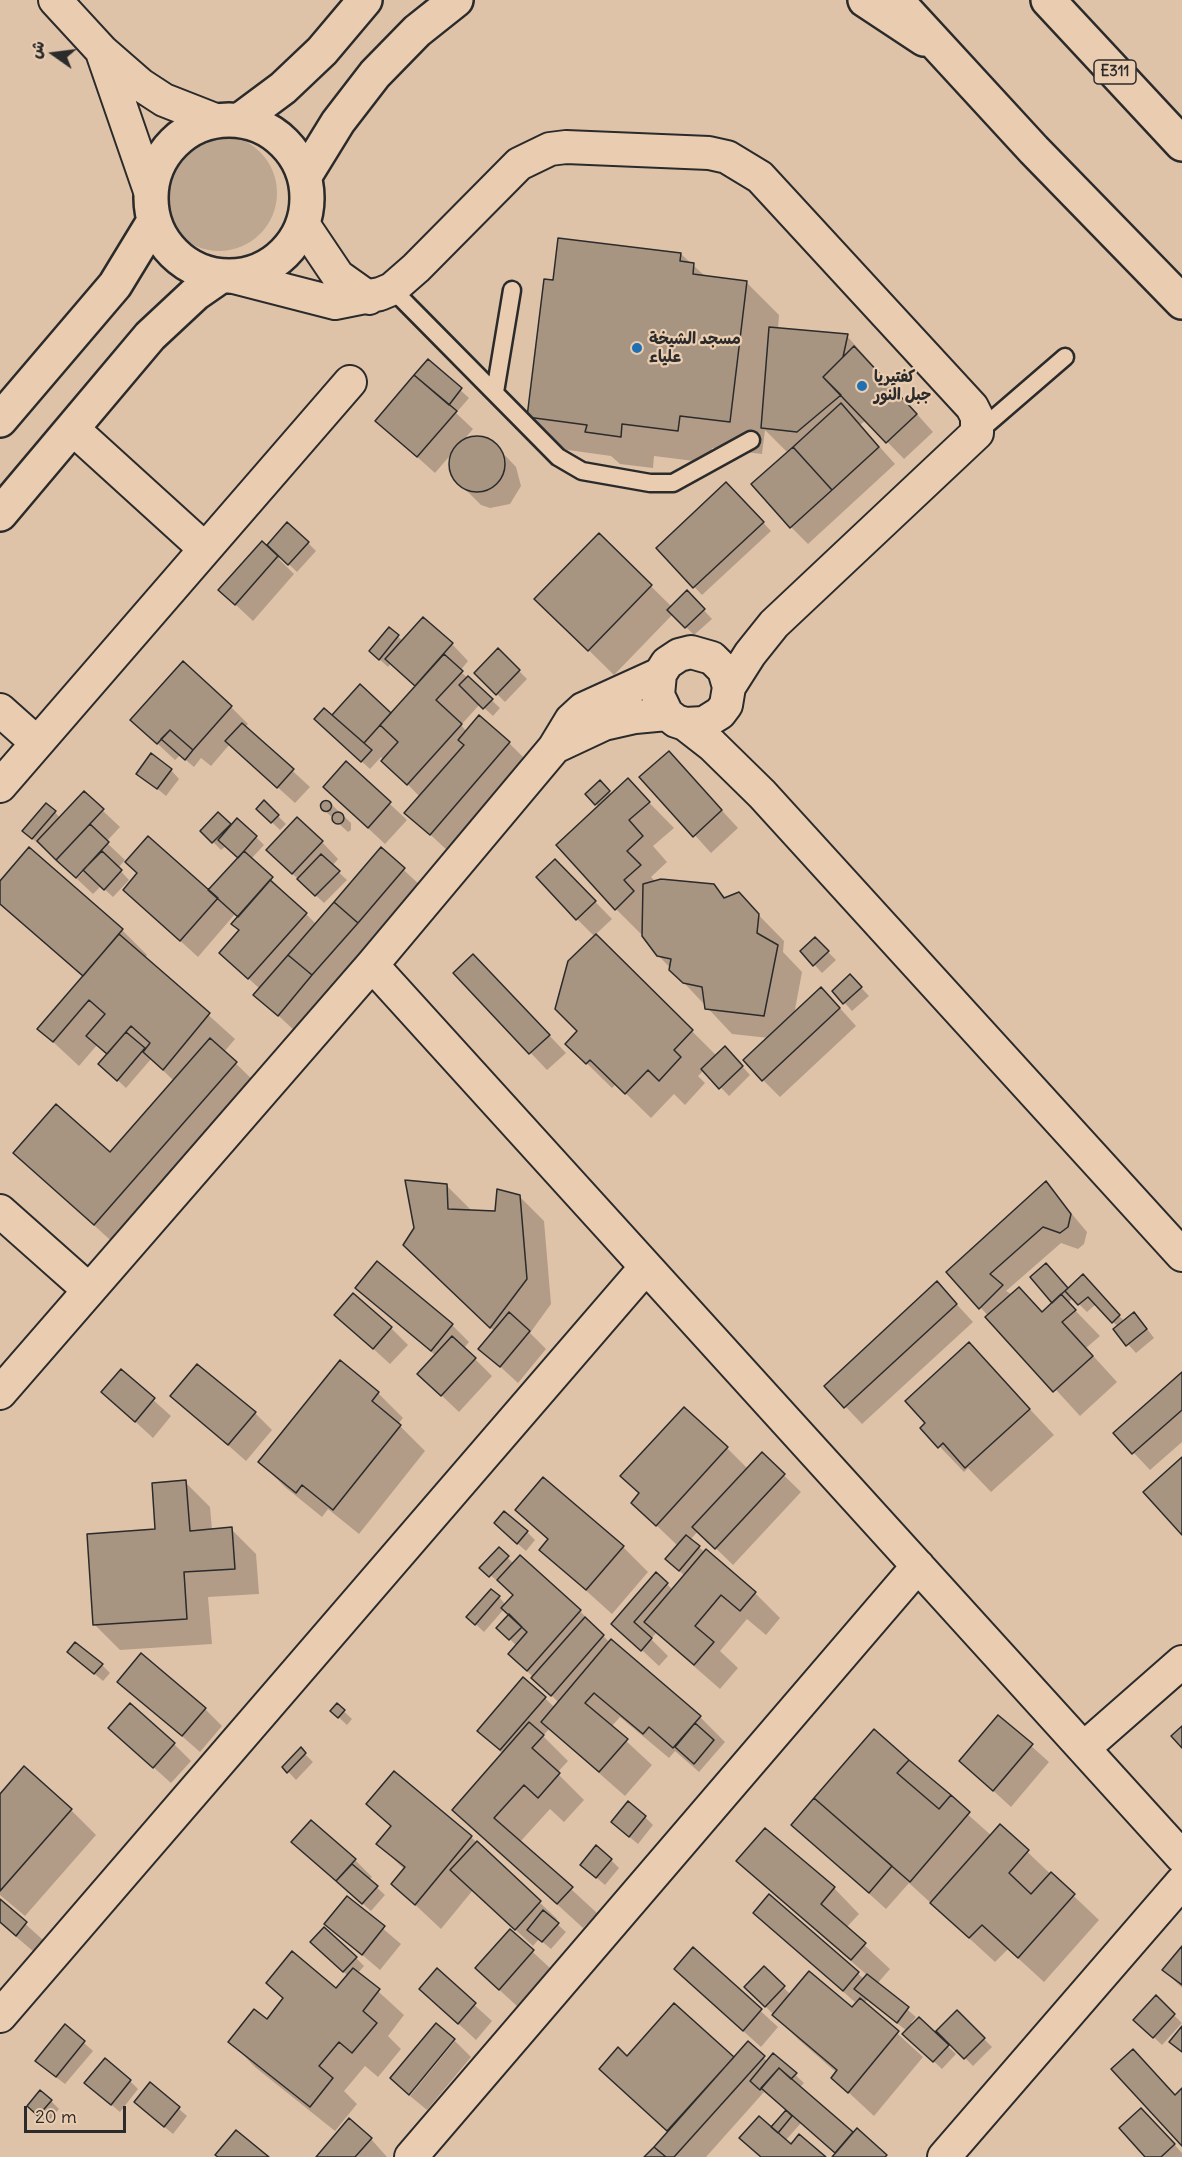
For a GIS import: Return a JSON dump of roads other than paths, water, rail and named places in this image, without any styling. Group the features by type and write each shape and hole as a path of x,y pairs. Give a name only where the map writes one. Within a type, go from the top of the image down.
{"main road":[{"path":"0,420 115,285 153,208 157,169 170,146 190,129 228,120 283,88 322,51 365,0"},
{"path":"306,174 338,122 375,74 417,31 456,0"},
{"path":"865,0 938,48"},
{"path":"896,0 938,48 1182,302"},
{"name":"E311","path":"1048,0 1182,144"},
{"path":"153,208 162,238 173,252 203,272 225,276 253,273 274,262 291,245 303,224 307,207 306,174 294,154 279,137 261,126 228,120"},
{"path":"0,514 150,336 195,294 225,276"}],"street":[{"path":"55,0 102,51 141,86 156,95 228,120"},
{"path":"102,51 153,208"},
{"path":"225,276 335,303 380,293 417,268 519,164 534,155 566,147 709,153 727,157 759,177 972,407 977,417 977,433 774,624 750,654 713,719 704,723 635,717 604,724 554,748"},
{"path":"303,224 338,276 380,293"},
{"path":"0,786 350,382"},
{"path":"73,429 205,549"},
{"path":"774,624 740,641 705,654 691,652 679,655 667,663 660,674 657,696 676,719 721,753 762,794 1182,1255"},
{"path":"705,654 724,670 728,696 746,766 762,794"},
{"path":"0,1393 372,965 554,748 571,720 583,709 660,674"},
{"path":"0,710 37,743"},
{"path":"372,965 1182,1857"},
{"path":"0,1211 89,1290"},
{"path":"0,2016 646,1267"},
{"path":"415,2156 918,1566"},
{"path":"1084,1748 1182,1662"},
{"path":"944,2157 1182,1882"}],"lane":[{"path":"495,392 512,290"},
{"path":"380,293 495,392 558,457 568,464 591,473 650,483 673,483 752,440"},
{"path":"977,433 1065,357"}],"place":[{"name":"مسجد الشيخة علياء","path":"637,348"},
{"name":"كفتيريا جبل النور","path":"862,386"}]}
